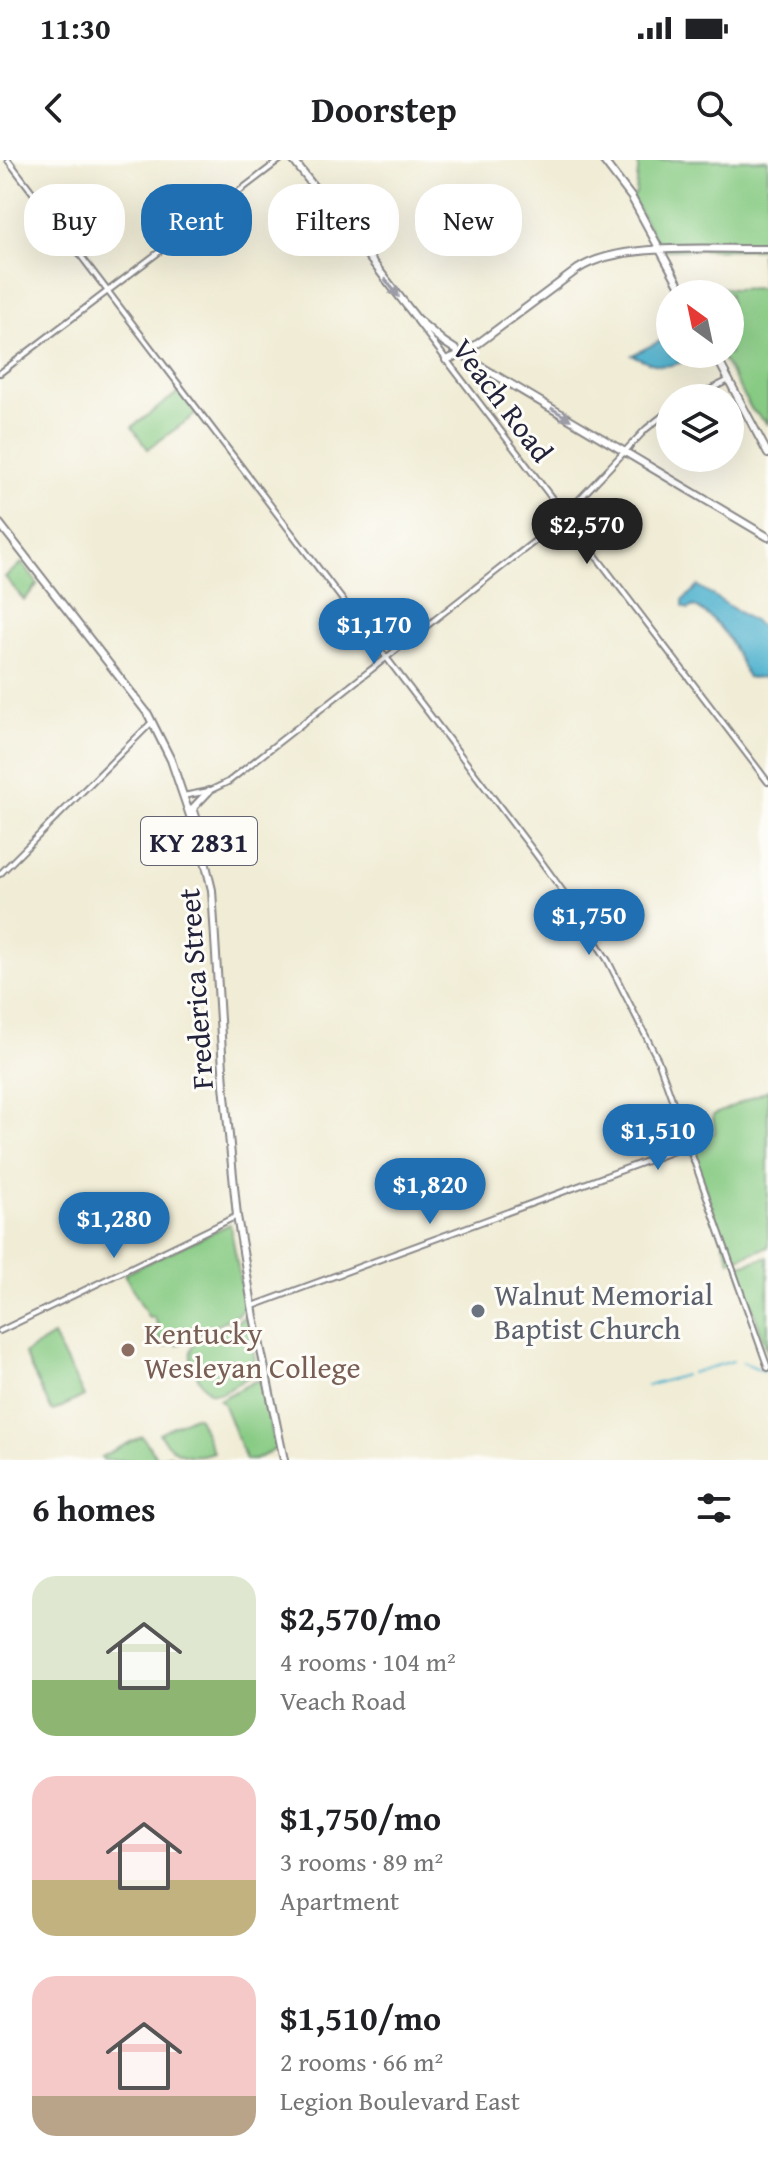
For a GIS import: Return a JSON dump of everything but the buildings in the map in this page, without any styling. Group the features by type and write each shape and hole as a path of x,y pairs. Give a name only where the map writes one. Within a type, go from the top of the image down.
{"main road":[{"path":"293,160 409,310 430,331 461,354 768,537"},
{"path":"603,160 632,198 677,280"},
{"path":"448,363 592,261 626,252 768,249"},
{"path":"723,368 768,454"},
{"name":"Frederica Street","path":"0,524 116,670 153,722 165,745 208,871 214,903 226,1109 237,1216 252,1307 284,1460"},
{"path":"197,837 201,832 193,808 209,791"}],"street":[{"path":"8,160 585,923 619,980 671,1090 768,1368"},
{"path":"2,371 280,160"},
{"name":"Veach Road","path":"409,310 768,782"},
{"path":"721,384 729,380"},
{"path":"183,796 209,791 228,782 565,516 656,421"},
{"path":"0,874 142,729 153,722"},
{"path":"252,1307 690,1145"},
{"path":"0,1331 237,1216"}],"green space":[{"path":"639,160 768,160 768,249 661,250 632,198 636,193"},
{"path":"760,254 768,254 768,424 752,410 744,396 744,384 737,384 728,368 744,368 744,289 763,288"},
{"path":"179,392 196,414 148,449 132,427"},
{"path":"22,563 38,584 24,600 5,577"},
{"path":"768,1090 768,1247 730,1261 690,1145 715,1133 713,1115"},
{"path":"230,1224 245,1307 240,1313 177,1345 174,1342 164,1347 155,1330 159,1327 153,1316 149,1318 124,1274"},
{"path":"768,1257 768,1353 738,1266"},
{"path":"245,1317 257,1372 221,1393 211,1393 194,1370 191,1350 194,1344"},
{"path":"53,1336 84,1396 54,1411 24,1354"},
{"path":"255,1381 261,1381 276,1449 255,1460 246,1460 223,1403 219,1400"},
{"path":"194,1416 198,1417 213,1452 197,1456 182,1454 159,1433"},
{"path":"142,1436 157,1458 170,1454 174,1460 103,1460 101,1457"}],"water":[{"path":"656,343 656,364 632,355"},
{"path":"698,586 768,631 768,677 748,678 733,647 714,620 694,606 688,609 683,606 683,600"}],"waterway":[{"path":"691,1373 733,1361"},
{"path":"742,1362 764,1371"},
{"path":"647,1386 685,1375"}],"place":[{"name":"Walnut Memorial Baptist Church","path":"478,1311"},
{"name":"Kentucky Wesleyan College","path":"128,1350"}]}
